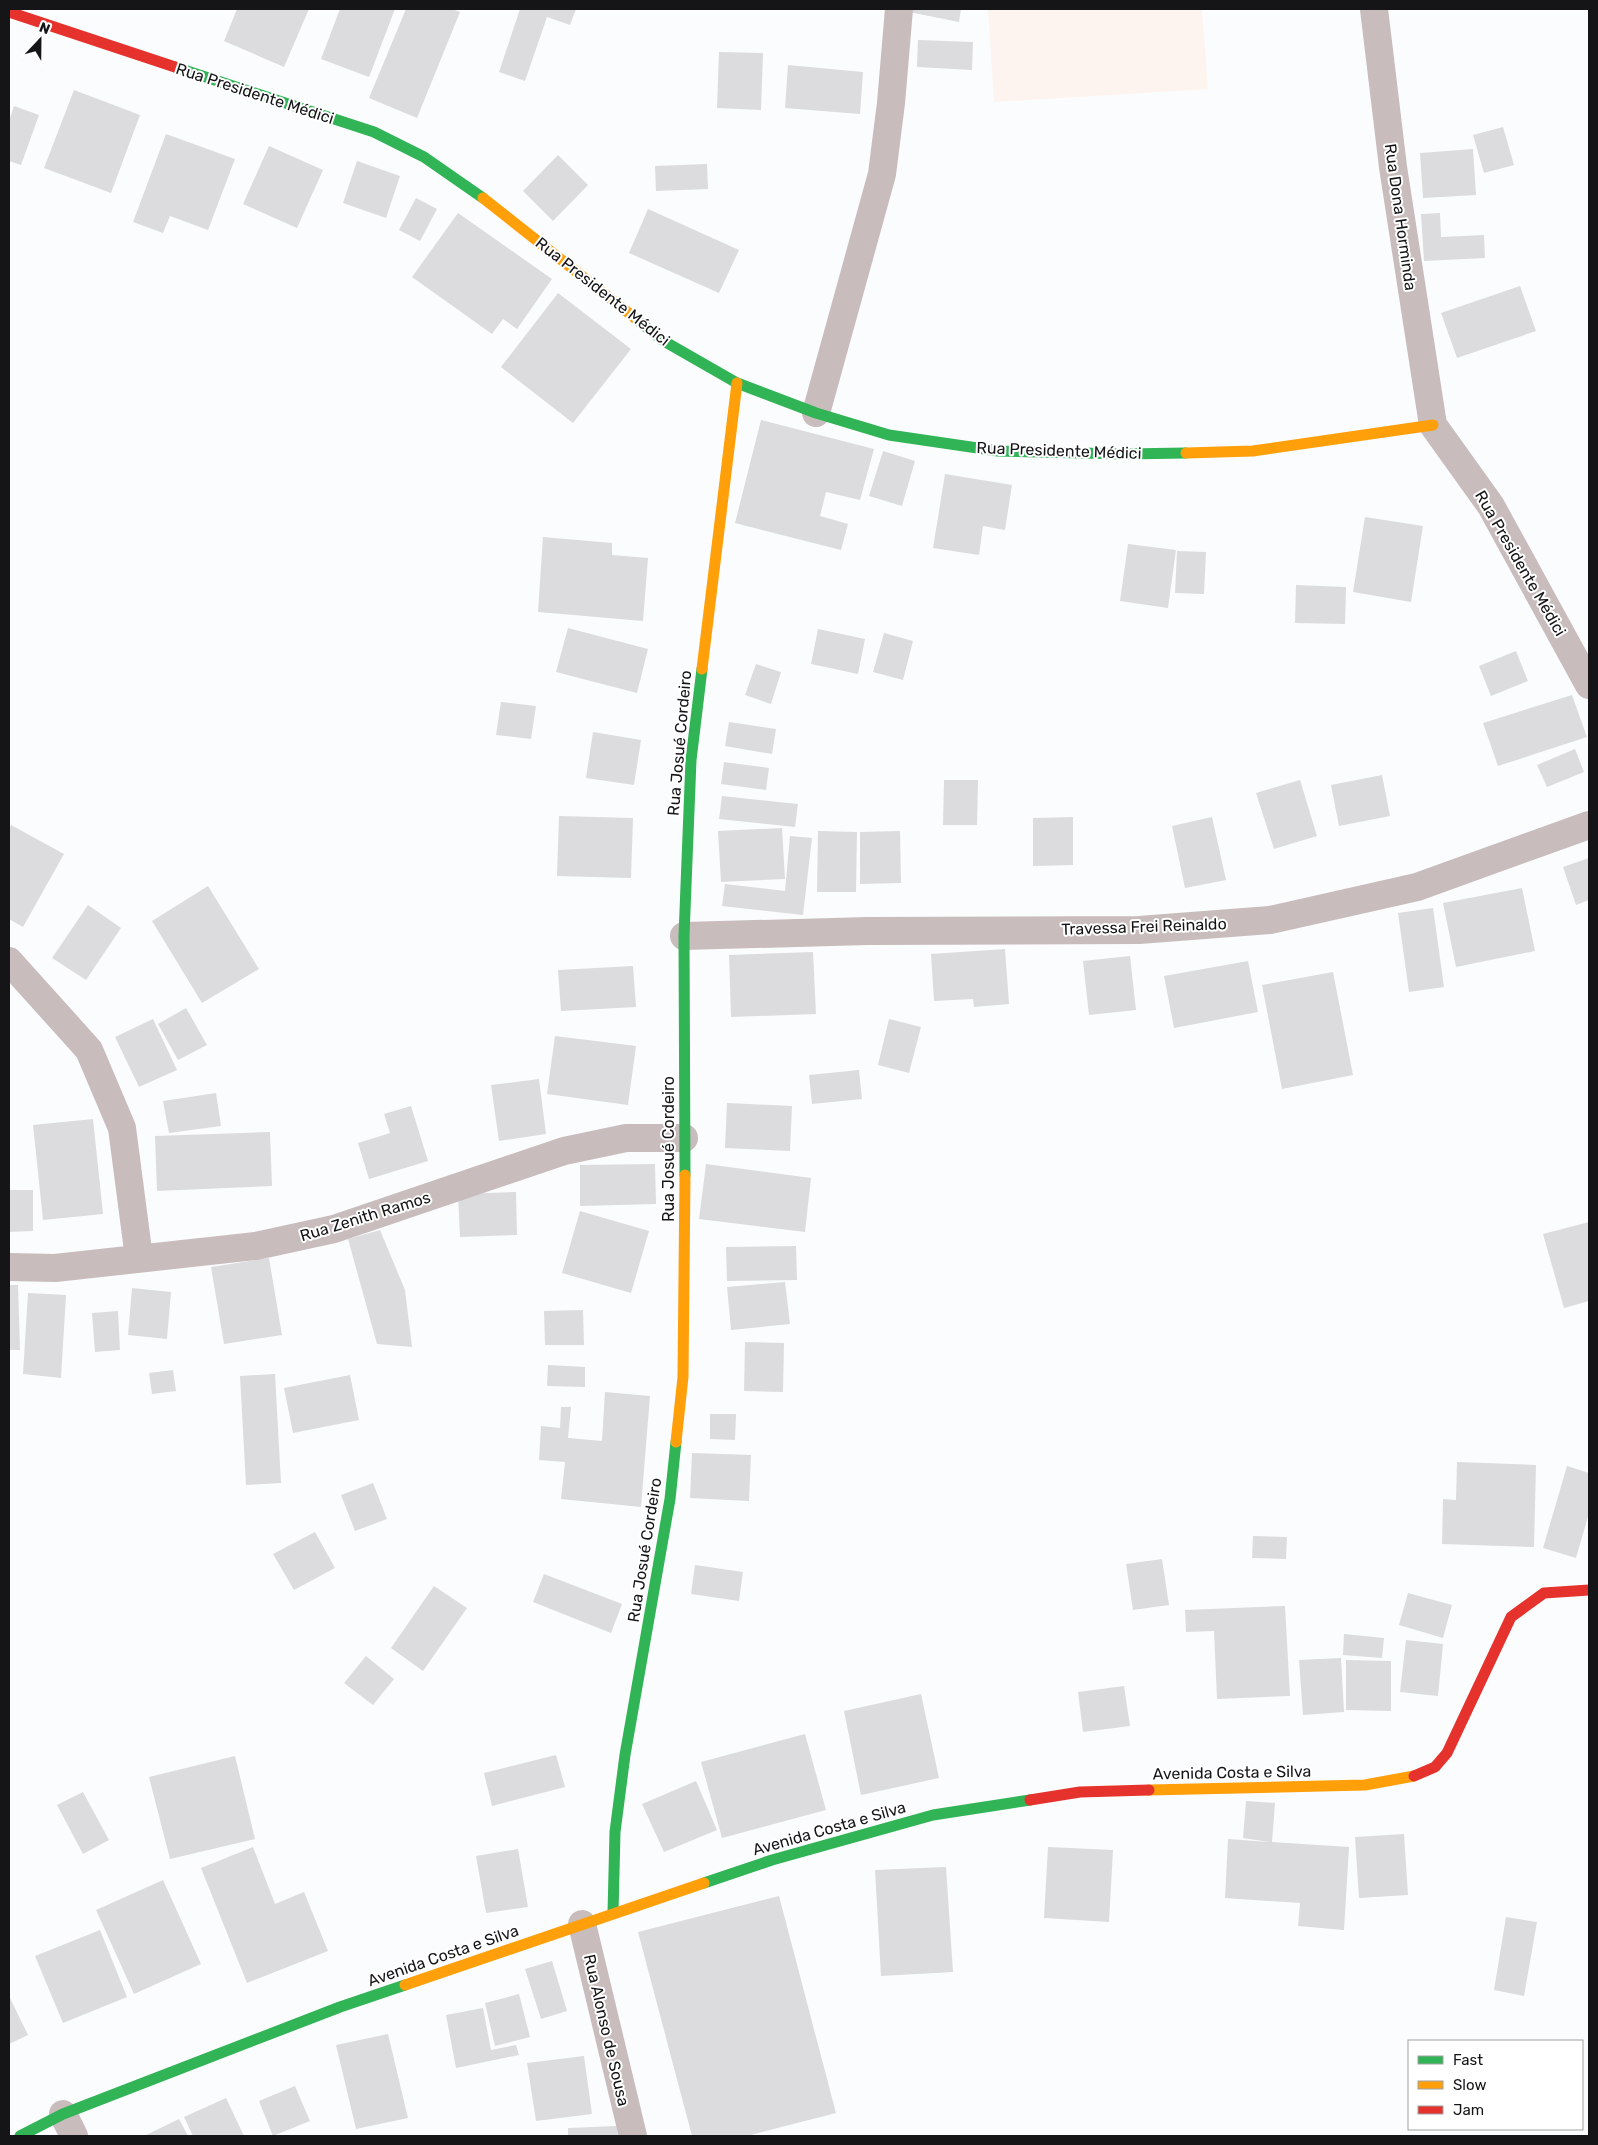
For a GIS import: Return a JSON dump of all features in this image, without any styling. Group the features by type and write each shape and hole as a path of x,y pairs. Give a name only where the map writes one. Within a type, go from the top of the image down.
{"street":[{"path":"816,413 882,174 891,103 899,9"},
{"name":"Rua Dona Horminda","path":"1374,9 1393,167 1433,425"},
{"name":"Rua Presidente Médici","path":"9,12 374,132 424,157 497,207 662,340 737,383 816,413 889,435 998,451 1124,454 1252,451 1433,425 1492,506 1589,685"},
{"name":"Rua Josué Cordeiro","path":"614,1913 615,1832 625,1755 670,1499 683,1377 685,1294 684,936 691,760 737,383"},
{"name":"Travessa Frei Reinaldo","path":"684,936 868,932 1139,930 1270,920 1417,887 1589,826"},
{"path":"9,961 89,1050 93,1059 122,1128 139,1258"},
{"name":"Rua Zenith Ramos","path":"9,1267 55,1268 256,1246 334,1229 564,1151 626,1138 684,1138"},
{"name":"Avenida Costa e Silva","path":"20,2136 69,2125 340,2007 772,1860 933,1815 1080,1792 1365,1785 1409,1778 1435,1767 1447,1753 1511,1616 1544,1593 1589,1590"},
{"name":"Rua Alonso de Sousa","path":"582,1924 633,2136"}],"shaded area":[{"path":"988,9 1202,9 1208,89 994,102"}],"building":[{"path":"237,9 309,9 284,67 224,41"},
{"path":"340,9 395,9 369,77 321,59"},
{"path":"406,9 452,9 460,12 417,118 369,98"},
{"path":"520,9 576,9 570,25 547,17 525,81 499,72"},
{"path":"909,9 961,9 959,22 909,12"},
{"path":"918,40 973,42 972,70 917,67"},
{"path":"719,52 763,53 761,110 717,108"},
{"path":"788,65 863,72 860,114 785,108"},
{"path":"74,90 140,115 111,193 44,168"},
{"path":"14,106 39,115 21,165 9,161 9,121"},
{"path":"1503,127 1514,165 1484,173 1473,135"},
{"path":"166,134 235,159 208,230 170,216 163,233 133,222"},
{"path":"269,146 323,170 297,228 243,204"},
{"path":"1473,149 1476,195 1423,198 1420,153"},
{"path":"558,155 588,185 553,221 523,191"},
{"path":"357,161 400,176 386,218 343,203"},
{"path":"707,164 708,189 656,191 655,166"},
{"path":"416,198 437,209 420,241 399,230"},
{"path":"648,209 739,250 719,293 629,253"},
{"path":"458,213 552,279 517,329 503,319 492,334 412,277"},
{"path":"1440,213 1441,237 1484,235 1485,258 1424,261 1421,214"},
{"path":"1520,286 1536,331 1457,358 1441,313"},
{"path":"558,293 631,349 573,423 501,367"},
{"path":"761,420 874,449 860,500 826,492 820,516 848,524 841,550 735,523"},
{"path":"883,451 915,461 902,506 869,496"},
{"path":"945,474 1012,485 1005,530 983,526 979,555 933,548"},
{"path":"1365,517 1423,526 1411,602 1353,592"},
{"path":"543,537 612,543 612,555 648,558 643,621 538,612"},
{"path":"1128,544 1176,550 1168,608 1120,601"},
{"path":"1177,551 1206,552 1204,594 1175,593"},
{"path":"1296,585 1346,587 1345,624 1295,623"},
{"path":"568,628 648,649 637,693 556,672"},
{"path":"818,629 865,639 858,674 811,664"},
{"path":"884,633 913,641 903,680 873,672"},
{"path":"1516,651 1528,681 1491,696 1479,666"},
{"path":"756,664 781,672 771,704 745,695"},
{"path":"1572,695 1587,737 1498,766 1483,723"},
{"path":"501,702 536,706 531,739 496,735"},
{"path":"729,722 776,729 772,754 725,746"},
{"path":"593,732 641,740 634,785 586,778"},
{"path":"1575,749 1584,772 1547,787 1537,765"},
{"path":"724,762 769,768 766,790 721,784"},
{"path":"1382,775 1390,816 1339,826 1331,785"},
{"path":"944,780 978,780 977,825 943,825"},
{"path":"1300,780 1317,836 1274,849 1256,793"},
{"path":"722,796 798,804 795,827 719,819"},
{"path":"559,816 633,818 631,878 557,876"},
{"path":"1073,817 1073,865 1033,866 1033,818"},
{"path":"1212,817 1226,880 1185,888 1172,826"},
{"path":"11,825 64,854 23,927 9,919 9,829"},
{"path":"782,828 785,879 721,882 718,831"},
{"path":"818,831 857,832 856,892 817,892"},
{"path":"900,831 901,883 860,884 860,832"},
{"path":"790,836 812,838 803,915 722,906 725,884 785,891"},
{"path":"1589,858 1589,900 1576,905 1563,867"},
{"path":"208,886 259,969 202,1003 152,921"},
{"path":"1522,888 1535,951 1456,967 1443,903"},
{"path":"88,905 121,928 86,980 52,958"},
{"path":"1433,908 1444,987 1409,992 1398,913"},
{"path":"1005,949 1009,1004 974,1007 973,999 934,1001 931,954"},
{"path":"813,952 816,1014 731,1017 729,955"},
{"path":"1130,956 1136,1010 1089,1015 1083,961"},
{"path":"1248,961 1258,1012 1174,1028 1164,976"},
{"path":"633,966 636,1007 561,1011 558,970"},
{"path":"1333,972 1353,1075 1282,1089 1262,985"},
{"path":"186,1008 207,1045 178,1060 158,1024"},
{"path":"153,1019 177,1070 139,1087 115,1037"},
{"path":"889,1019 921,1027 909,1073 878,1065"},
{"path":"555,1036 636,1046 628,1105 547,1094"},
{"path":"859,1070 862,1099 812,1104 809,1075"},
{"path":"539,1079 546,1134 499,1141 491,1085"},
{"path":"216,1093 221,1126 169,1133 163,1101"},
{"path":"727,1103 792,1106 790,1151 725,1148"},
{"path":"411,1106 428,1161 369,1179 358,1143 390,1133 384,1114"},
{"path":"93,1119 103,1214 43,1220 33,1125"},
{"path":"270,1132 272,1186 157,1191 155,1136"},
{"path":"655,1164 656,1204 580,1206 580,1165"},
{"path":"706,1164 811,1178 805,1232 699,1219"},
{"path":"9,1190 33,1190 33,1231 9,1232"},
{"path":"516,1192 517,1235 460,1237 458,1194"},
{"path":"580,1211 649,1231 631,1293 562,1273"},
{"path":"1589,1222 1589,1301 1564,1308 1543,1234"},
{"path":"380,1230 405,1290 412,1347 377,1344 348,1239"},
{"path":"796,1246 797,1280 727,1281 726,1247"},
{"path":"269,1258 282,1335 224,1344 211,1267"},
{"path":"785,1282 790,1324 731,1330 727,1287"},
{"path":"9,1285 18,1285 20,1350 9,1350"},
{"path":"132,1288 171,1292 167,1339 128,1335"},
{"path":"28,1293 66,1295 61,1378 23,1374"},
{"path":"583,1310 584,1345 545,1345 544,1311"},
{"path":"118,1311 120,1350 95,1352 92,1313"},
{"path":"745,1342 784,1343 783,1392 744,1391"},
{"path":"548,1365 585,1367 585,1387 547,1386"},
{"path":"173,1370 176,1391 152,1394 149,1373"},
{"path":"275,1374 281,1483 246,1485 240,1376"},
{"path":"350,1375 359,1420 293,1433 284,1388"},
{"path":"605,1392 650,1396 641,1507 561,1499 565,1462 539,1460 541,1426 560,1428 561,1407 571,1407 568,1438 602,1441"},
{"path":"710,1414 736,1414 735,1440 710,1439"},
{"path":"692,1453 751,1455 749,1501 690,1498"},
{"path":"1457,1462 1536,1465 1534,1547 1442,1544 1443,1499 1456,1500"},
{"path":"1567,1466 1589,1473 1589,1513 1576,1558 1543,1548"},
{"path":"373,1483 387,1519 355,1531 341,1495"},
{"path":"315,1532 335,1568 294,1590 273,1554"},
{"path":"1253,1536 1287,1537 1286,1559 1252,1558"},
{"path":"1162,1559 1169,1605 1133,1610 1126,1564"},
{"path":"695,1565 743,1572 739,1601 691,1594"},
{"path":"544,1574 622,1604 611,1633 533,1602"},
{"path":"434,1586 467,1608 423,1671 391,1648"},
{"path":"1408,1593 1452,1605 1443,1638 1399,1625"},
{"path":"1285,1606 1290,1696 1217,1699 1214,1631 1186,1632 1185,1610"},
{"path":"1344,1634 1384,1638 1382,1658 1343,1655"},
{"path":"1406,1640 1443,1644 1438,1696 1400,1692"},
{"path":"366,1656 394,1679 373,1705 344,1683"},
{"path":"1341,1658 1344,1712 1303,1715 1299,1660"},
{"path":"1346,1660 1391,1661 1391,1711 1346,1710"},
{"path":"1124,1686 1130,1726 1083,1732 1078,1692"},
{"path":"921,1694 939,1778 861,1795 844,1711"},
{"path":"805,1734 826,1810 722,1838 701,1762"},
{"path":"556,1755 565,1787 492,1806 484,1773"},
{"path":"235,1756 255,1839 170,1859 149,1777"},
{"path":"696,1781 717,1830 664,1852 642,1804"},
{"path":"83,1792 109,1840 83,1854 57,1805"},
{"path":"1246,1801 1275,1803 1272,1842 1349,1847 1344,1930 1298,1926 1300,1903 1225,1898 1228,1839 1269,1842 1243,1838"},
{"path":"1404,1834 1408,1895 1359,1898 1355,1837"},
{"path":"253,1847 275,1904 304,1892 328,1951 247,1983 201,1868"},
{"path":"1048,1847 1113,1850 1109,1922 1044,1918"},
{"path":"518,1849 528,1907 486,1913 476,1856"},
{"path":"946,1867 953,1972 881,1976 875,1870"},
{"path":"163,1880 201,1964 134,1994 96,1910"},
{"path":"779,1896 836,2113 747,2136 692,2136 638,1932"},
{"path":"1506,1917 1537,1922 1524,1996 1494,1990"},
{"path":"100,1930 127,1997 63,2023 35,1956"},
{"path":"552,1961 567,2011 541,2019 525,1969"},
{"path":"519,1994 530,2037 495,2046 485,2003"},
{"path":"9,1996 28,2035 9,2044"},
{"path":"483,2008 491,2050 516,2045 519,2055 456,2068 446,2015"},
{"path":"388,2034 408,2118 356,2129 336,2045"},
{"path":"584,2056 592,2114 536,2121 527,2063"},
{"path":"295,2086 310,2121 273,2136 259,2101"},
{"path":"226,2098 244,2136 193,2136 184,2117"},
{"path":"179,2119 188,2136 144,2136"},
{"path":"617,2126 618,2136 568,2136 568,2128"}],"traffic: fast":[{"path":"175,67 374,132 424,157 483,198"},
{"path":"635,318 662,340 737,383 816,413 889,435 998,451 1124,454 1186,453"},
{"path":"685,1175 684,936 691,760 702,669"},
{"path":"613,1913 615,1832 625,1755 670,1499 676,1442"},
{"path":"704,1883 772,1860 933,1815 1030,1800"},
{"path":"20,2136 63,2114 340,2007 405,1985"}],"traffic: slow":[{"path":"483,198 635,318"},
{"path":"702,669 737,383"},
{"path":"1186,453 1253,451 1433,425"},
{"path":"676,1442 683,1377 685,1175"},
{"path":"1149,1790 1365,1785 1414,1776"},
{"path":"405,1985 704,1883"}],"traffic: jam":[{"path":"9,12 175,67"},
{"path":"1414,1776 1435,1767 1447,1753 1511,1617 1544,1593 1589,1590"},
{"path":"1030,1800 1080,1792 1149,1790"}]}
